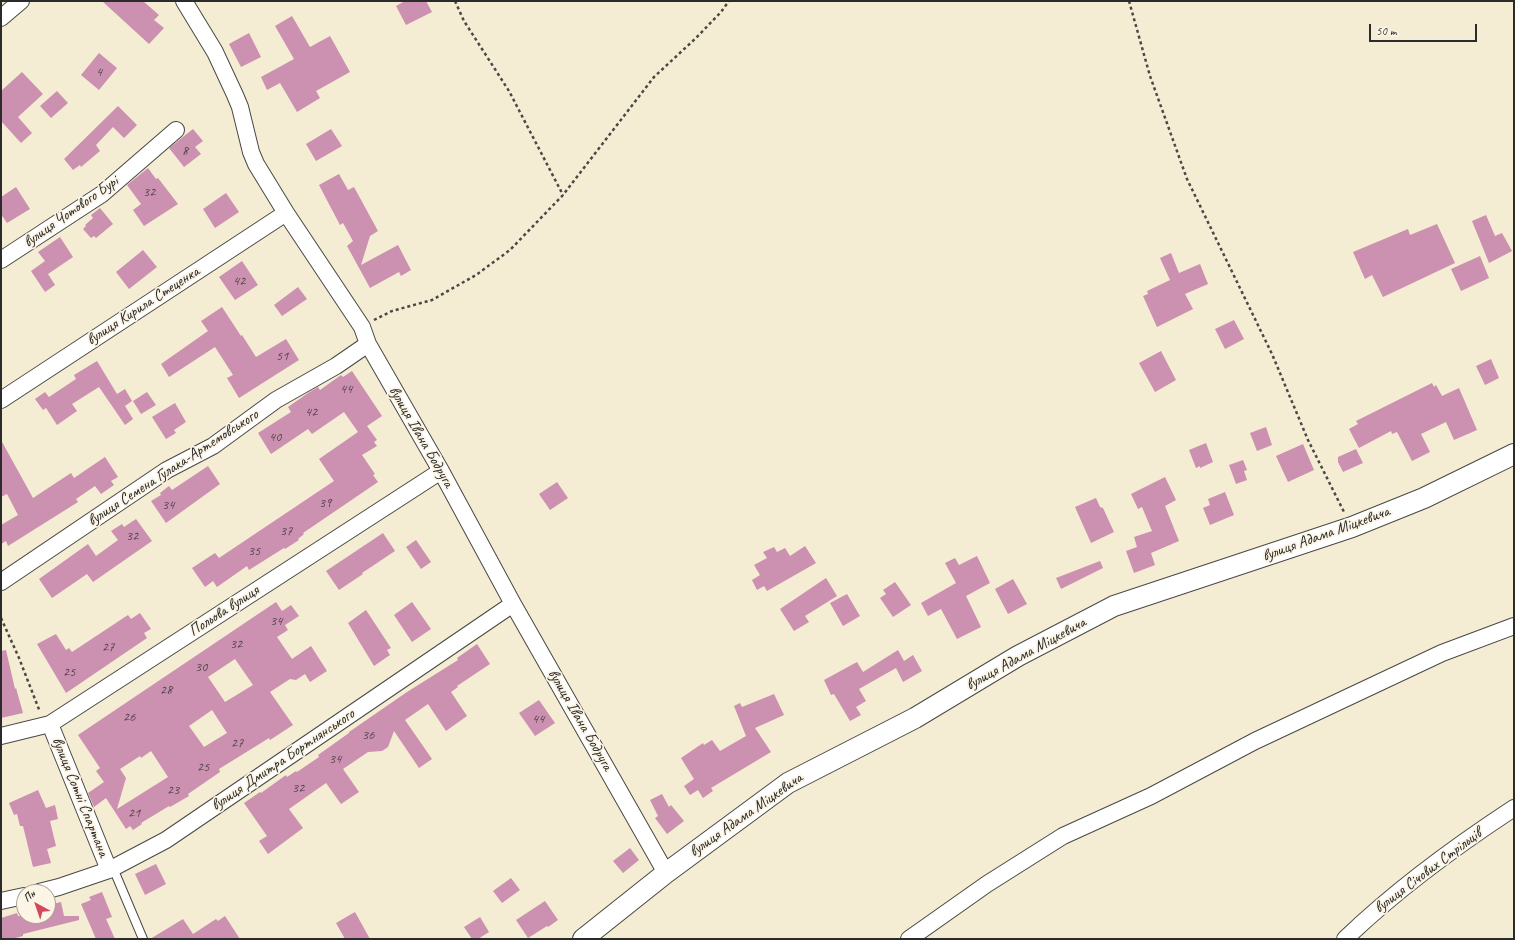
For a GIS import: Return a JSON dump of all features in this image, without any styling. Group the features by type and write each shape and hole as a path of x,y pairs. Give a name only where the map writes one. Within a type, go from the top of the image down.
{"street":[{"path":"1,18 21,1"},
{"name":"вулиця Івана Бодруга","path":"184,1 215,52 235,95 240,107 256,164 286,213 362,327 368,344 666,872"},
{"name":"вулиця Чотового Бурі","path":"1,260 102,194 176,130"},
{"name":"вулиця Кирила Стеценка","path":"1,400 286,213"},
{"name":"вулиця Семена Гулака-Артемовського","path":"1,582 167,470 213,446 276,400 336,366 368,344"},
{"name":"вулиця Адама Міцкевича","path":"582,939 666,872 795,778 915,718 1018,656 1114,606 1352,527 1424,498 1514,454"},
{"name":"Польова вулиця","path":"1,736 47,724 441,471"},
{"name":"вулиця Дмитра Бортнянського","path":"56,888 111,869 166,840 514,604"},
{"path":"909,939 987,884 1063,836 1151,796 1255,742 1442,653 1514,626"},
{"name":"вулиця Сотні Спартана","path":"47,724 111,869"},
{"name":"вулиця Січових Стрільців","path":"1345,939 1369,916 1470,837 1514,808"},
{"path":"1,901 16,898"}],"lane":[{"path":"111,869 143,939"}],"path":[{"path":"455,1 464,21 509,91 563,195"},
{"path":"362,327 392,311 432,300 476,275 510,250 563,195 654,77 696,38 721,12 729,1"},
{"path":"1129,1 1150,76 1187,179 1272,354 1308,440 1352,527"},
{"name":"вулиця Сотні Спартана","path":"1,618 47,724"}],"building":[{"path":"102,1 143,1 159,15 154,20 164,28 149,44"},
{"path":"405,1 426,1 432,12 406,25 396,6"},
{"path":"292,16 310,47 330,36 350,72 316,91 320,98 297,112 280,83 267,90 261,77 294,59 275,26"},
{"path":"249,33 261,57 241,67 229,44"},
{"path":"99,53 117,68 99,90 81,75"},
{"path":"22,72 43,94 18,117 32,133 21,143 1,121 1,91"},
{"path":"57,91 68,103 51,118 40,106"},
{"path":"118,106 137,125 124,138 113,127 96,145 100,151 81,167 80,165 73,170 64,159"},
{"path":"193,129 203,141 195,147 201,154 184,167 169,148"},
{"path":"331,129 342,146 316,161 306,144"},
{"path":"148,168 156,179 158,178 178,204 144,226 133,210 141,204 127,185"},
{"path":"339,174 348,190 354,187 378,231 370,236 361,265 398,245 411,270 401,276 399,272 370,288 347,246 353,241 343,223 340,225 319,185"},
{"path":"16,187 30,209 7,223 1,214 1,197"},
{"path":"226,193 239,212 215,228 203,209"},
{"path":"100,208 113,224 96,238 94,236 91,238 83,229 86,226 85,225 93,218 91,215"},
{"path":"1486,215 1495,236 1502,233 1512,251 1489,263 1472,221"},
{"path":"1437,224 1455,263 1383,297 1372,275 1365,279 1353,252 1408,229 1410,235"},
{"path":"60,237 73,257 48,274 55,285 45,292 31,271 45,261 38,252"},
{"path":"143,250 157,267 129,289 116,272"},
{"path":"1171,253 1179,273 1200,264 1208,284 1185,294 1193,309 1157,327 1143,296 1148,294 1147,291 1170,280 1160,258"},
{"path":"1480,256 1489,278 1461,291 1451,269"},
{"path":"242,261 258,285 235,300 219,277"},
{"path":"298,287 307,299 282,316 274,305"},
{"path":"222,307 256,357 286,339 299,360 239,398 227,378 233,375 215,347 169,377 161,364 208,331 201,321"},
{"path":"1234,320 1244,339 1225,349 1215,329"},
{"path":"1161,351 1176,380 1155,392 1139,363"},
{"path":"1491,359 1499,378 1485,385 1476,366"},
{"path":"97,361 117,394 125,389 132,401 125,406 133,419 125,425 99,387 72,404 77,411 57,425 46,408 43,410 35,399 45,392 49,397 76,379 74,375"},
{"path":"352,371 382,416 367,426 377,440 374,442 377,446 362,455 375,474 373,475 378,482 303,533 304,534 298,539 299,540 285,549 284,548 249,570 247,566 217,587 213,581 205,587 192,568 215,553 219,558 334,481 319,459 358,432 344,412 312,434 308,429 271,454 258,433 291,412 288,407 308,393 318,387 320,390 341,375 343,377"},
{"path":"1432,383 1434,387 1436,385 1442,396 1459,388 1477,430 1454,440 1446,422 1421,434 1430,452 1412,461 1397,432 1392,434 1391,431 1359,448 1349,429 1358,424 1356,421"},
{"path":"147,392 156,405 141,414 133,401"},
{"path":"175,403 186,422 174,430 176,433 166,439 152,417"},
{"path":"1266,427 1272,445 1257,451 1250,433"},
{"path":"1,440 33,498 71,473 74,478 105,457 118,477 111,481 114,485 101,494 95,486 76,499 78,502 8,546 6,541 1,544 1,525 18,515 7,494 1,497"},
{"path":"1206,443 1213,462 1200,468 1200,466 1196,468 1189,450"},
{"path":"1303,444 1314,470 1288,482 1276,456"},
{"path":"1356,449 1363,463 1343,472 1338,462 1338,457"},
{"path":"1243,460 1247,470 1244,471 1247,480 1236,484 1229,465"},
{"path":"208,466 220,484 166,523 151,501 161,495 160,493 169,486 172,490"},
{"path":"1165,477 1176,500 1165,506 1179,541 1151,553 1155,565 1134,573 1126,551 1137,547 1134,537 1152,531 1142,507 1138,509 1131,494"},
{"path":"557,482 568,498 550,510 539,494"},
{"path":"1225,492 1234,515 1210,525 1203,508 1210,505 1208,499"},
{"path":"1096,498 1100,507 1103,508 1114,532 1091,543 1075,507"},
{"path":"136,519 152,541 93,582 87,574 52,598 39,579 88,544 96,556 118,540 111,531 122,524 124,527"},
{"path":"383,533 395,551 339,590 326,571"},
{"path":"416,540 431,562 421,569 406,547"},
{"path":"805,546 816,563 767,591 764,586 757,590 752,580 760,575 754,565 767,558 763,552 774,547 777,552 785,548 790,556"},
{"path":"977,556 990,583 966,596 981,627 957,639 941,609 928,616 921,603 956,583 945,563 955,558 959,565"},
{"path":"1100,561 1103,568 1061,589 1056,578"},
{"path":"826,578 837,596 805,616 809,622 794,631 780,609"},
{"path":"1013,579 1027,604 1008,614 995,589"},
{"path":"895,582 911,605 893,617 880,598 886,594 883,590"},
{"path":"847,594 860,616 843,626 830,603"},
{"path":"276,602 282,611 291,605 299,616 285,625 288,630 277,637 292,659 311,646 327,671 310,682 305,674 296,680 290,679 270,692 293,725 219,769 220,772 188,794 189,796 141,823 142,824 133,830 130,826 126,829 106,798 94,807 88,793 104,782 96,771 100,768 78,735","holes":["235,659 253,685 225,702 208,677","212,710 227,733 204,747 189,726","151,751 168,777 117,809 126,778 120,769 140,756 141,758"]},
{"path":"412,602 431,629 412,642 394,615"},
{"path":"366,610 391,648 387,650 390,655 374,666 348,623"},
{"path":"140,613 151,629 144,633 147,638 66,693 37,644 56,634 66,650 69,648 72,652 128,615 131,619"},
{"path":"477,644 490,664 457,686 458,687 451,692 467,716 446,731 428,704 405,720 432,759 419,768 394,731 388,747 382,751 368,752 343,769 359,792 341,804 326,783 289,809 303,828 268,854 259,841 267,836 244,803 286,775 287,777 296,771 297,772 319,757 318,755 349,732 407,692 458,660 457,658"},
{"path":"6,650 15,689 16,688 23,713 1,718 1,651"},
{"path":"898,650 904,661 913,655 922,671 903,682 896,668 859,689 866,701 856,707 861,715 850,721 834,694 831,695 824,680 857,662 863,672"},
{"path":"774,694 784,715 755,728 771,752 711,788 713,791 703,798 698,790 690,795 684,786 694,779 681,758 703,743 704,745 712,740 720,751 746,736 734,706 740,703 742,707"},
{"path":"539,700 555,723 535,736 519,713"},
{"path":"38,790 46,808 55,805 58,819 50,821 56,846 47,849 51,863 33,867 23,826 20,826 17,814 14,815 9,803"},
{"path":"662,794 669,807 671,805 684,821 667,834 655,818 658,816 650,800"},
{"path":"630,848 639,860 623,873 613,861"},
{"path":"156,864 166,884 145,895 135,874"},
{"path":"511,878 520,890 502,903 493,891"},
{"path":"102,892 112,917 106,919 115,939 96,939 81,904 91,900 89,897"},
{"path":"545,901 558,920 528,938 516,920"},
{"path":"61,902 64,916 79,916 79,920 23,934 23,936 12,939 1,939 1,918 16,913 16,924 56,924 56,903"},
{"path":"355,912 370,939 345,939 336,923"},
{"path":"225,916 240,939 150,939 183,919 193,934 216,919 218,921"},
{"path":"480,917 489,932 478,939 472,939 464,927"}]}
